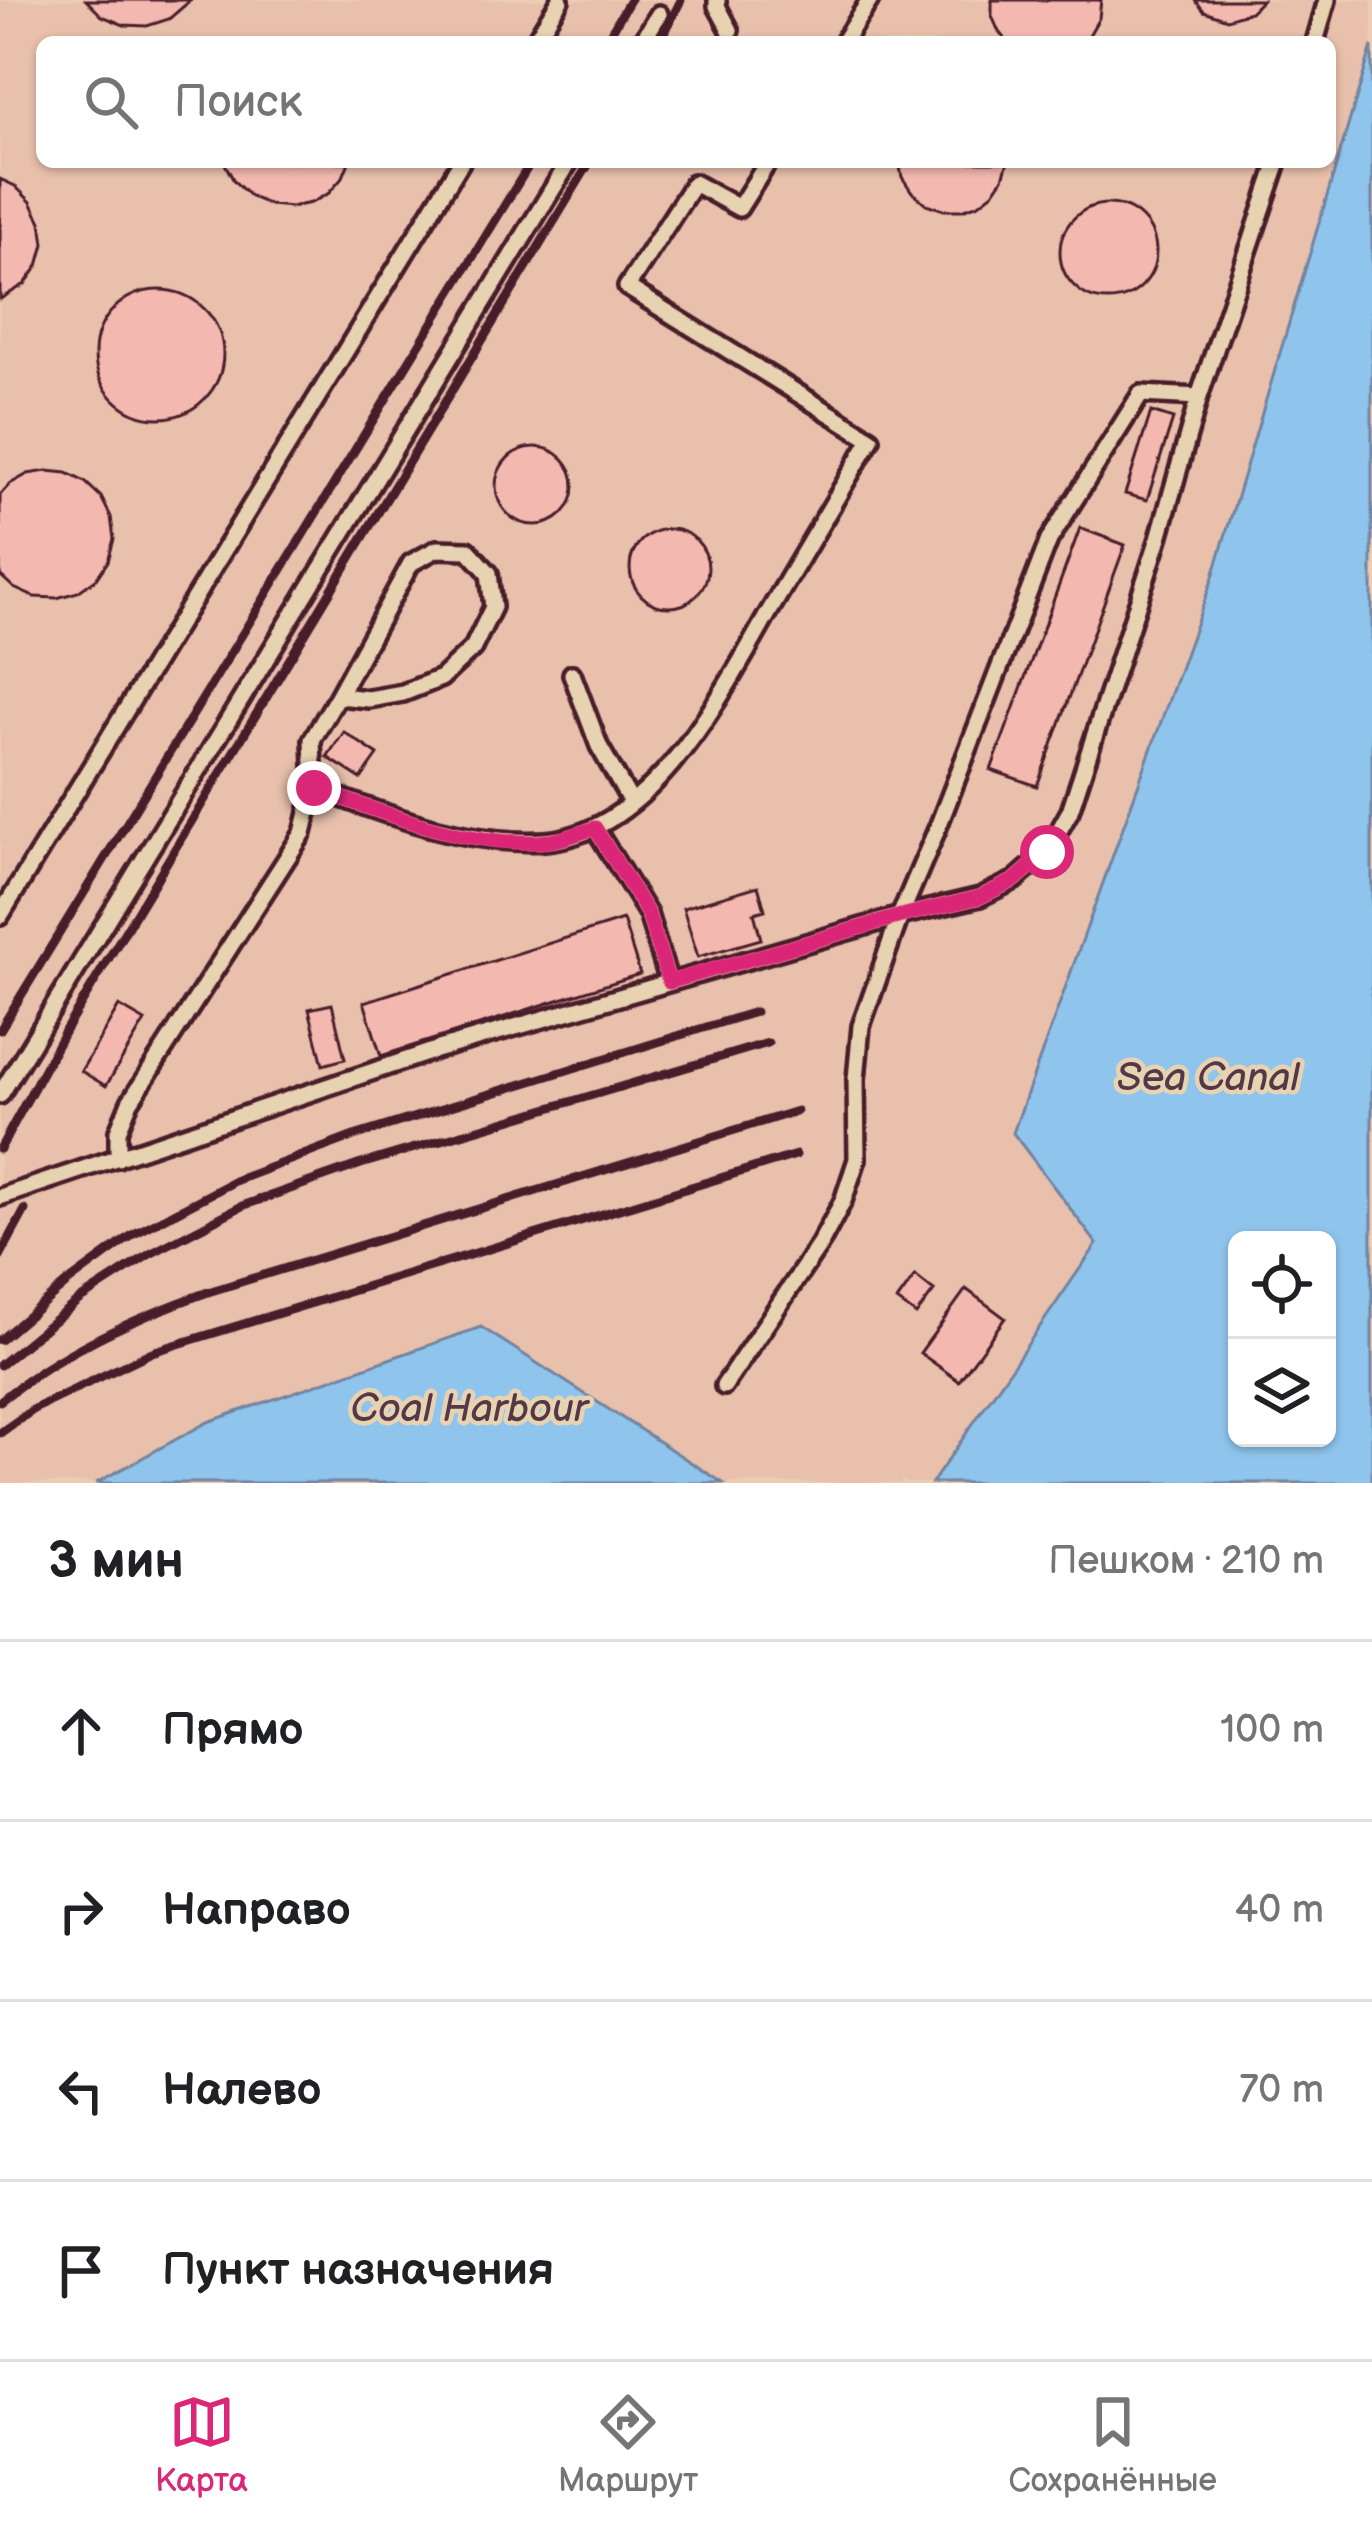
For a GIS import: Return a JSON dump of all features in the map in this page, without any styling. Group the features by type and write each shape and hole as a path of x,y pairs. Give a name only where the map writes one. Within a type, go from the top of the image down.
{"lane":[{"path":"538,36 560,0"},
{"path":"717,0 730,30"},
{"path":"847,36 870,0"},
{"path":"1317,36 1327,0"},
{"path":"646,36 659,14"},
{"path":"0,916 457,168"},
{"path":"0,1095 565,168"},
{"path":"314,788 391,816 500,840 550,841 595,828 631,802 668,769 703,725 871,439 627,286 694,183 740,208 764,168"},
{"path":"0,1197 439,1049 980,897 1015,880 1047,852 1070,811 1276,168"},
{"path":"724,1386 820,1244 843,1201 856,1160 861,1026 1049,540 1141,394 1199,397"},
{"path":"118,1158 118,1131 130,1102 303,833 314,788 312,740 411,563 437,549 468,550 489,573 493,608 473,648 441,678 403,693 369,699 338,695"},
{"path":"572,674 599,746 631,802"},
{"path":"595,828 648,914 669,982"}],"shaded area":[{"path":"0,0 1372,0 1372,46 1336,166 1336,36 36,36 36,168 1335,168 1212,580 1013,1133 1097,1243 932,1483 723,1483 480,1327 208,1422 96,1483 0,1483"}],"water":[{"name":"Sea Canal","path":"1372,46 1372,1483 932,1483 1097,1244 1013,1133 1212,580"},
{"name":"Coal Harbour","path":"481,1327 723,1483 96,1483 208,1422"}],"building":[{"path":"86,0 191,0 169,19 147,26 124,25 102,16"},
{"path":"992,0 1101,0 1099,18 1088,36 1002,36 992,16"},
{"path":"1195,0 1262,0 1250,12 1227,19 1204,11"},
{"path":"227,168 347,168 329,193 291,207 251,197"},
{"path":"900,168 1006,168 993,193 962,210 926,204 902,177"},
{"path":"0,179 31,202 41,222 44,244 38,266 25,284 0,299"},
{"path":"1108,204 1127,207 1142,218 1153,233 1153,271 1142,286 1127,297 1108,300 1089,297 1074,286 1063,271 1060,252 1063,233 1074,218 1089,207"},
{"path":"159,290 183,295 204,309 218,330 223,354 218,378 204,399 183,413 159,418 135,413 114,399 100,378 95,354 100,330 114,309 135,295"},
{"path":"1151,412 1173,419 1147,500 1125,494"},
{"path":"535,447 563,458 574,486 563,514 535,525 507,514 496,486 507,458"},
{"path":"67,473 101,497 111,517 114,539 96,579 78,592 57,598 34,597 0,575 0,495 28,474"},
{"path":"1080,528 1125,545 1037,786 991,770"},
{"path":"669,529 697,540 708,568 697,596 669,607 641,596 630,568 641,540"},
{"path":"344,732 378,755 361,779 327,757"},
{"path":"758,886 765,910 754,913 761,939 698,957 683,908"},
{"path":"623,920 640,974 381,1056 364,1002"},
{"path":"332,1004 345,1059 323,1065 309,1009"},
{"path":"119,1006 145,1021 106,1086 81,1071"},
{"path":"915,1276 934,1291 916,1315 897,1301"},
{"path":"966,1289 1005,1318 959,1381 920,1353"}],"railway":[{"path":"609,36 630,0"},
{"path":"663,36 681,0"},
{"path":"0,1030 527,168"},
{"path":"0,1149 66,1029 586,168"},
{"path":"0,1340 134,1234 237,1180 354,1136 755,1012"},
{"path":"0,1365 79,1300 150,1254 242,1206 361,1164 768,1043"},
{"path":"0,1401 100,1338 208,1292 797,1111"},
{"path":"0,1433 34,1409 152,1352 796,1155"},
{"path":"0,1256 25,1210"}],"route":[{"path":"314,788 391,816 500,840 550,841 595,828 648,914 669,982 980,897 1015,880 1047,852"}]}
